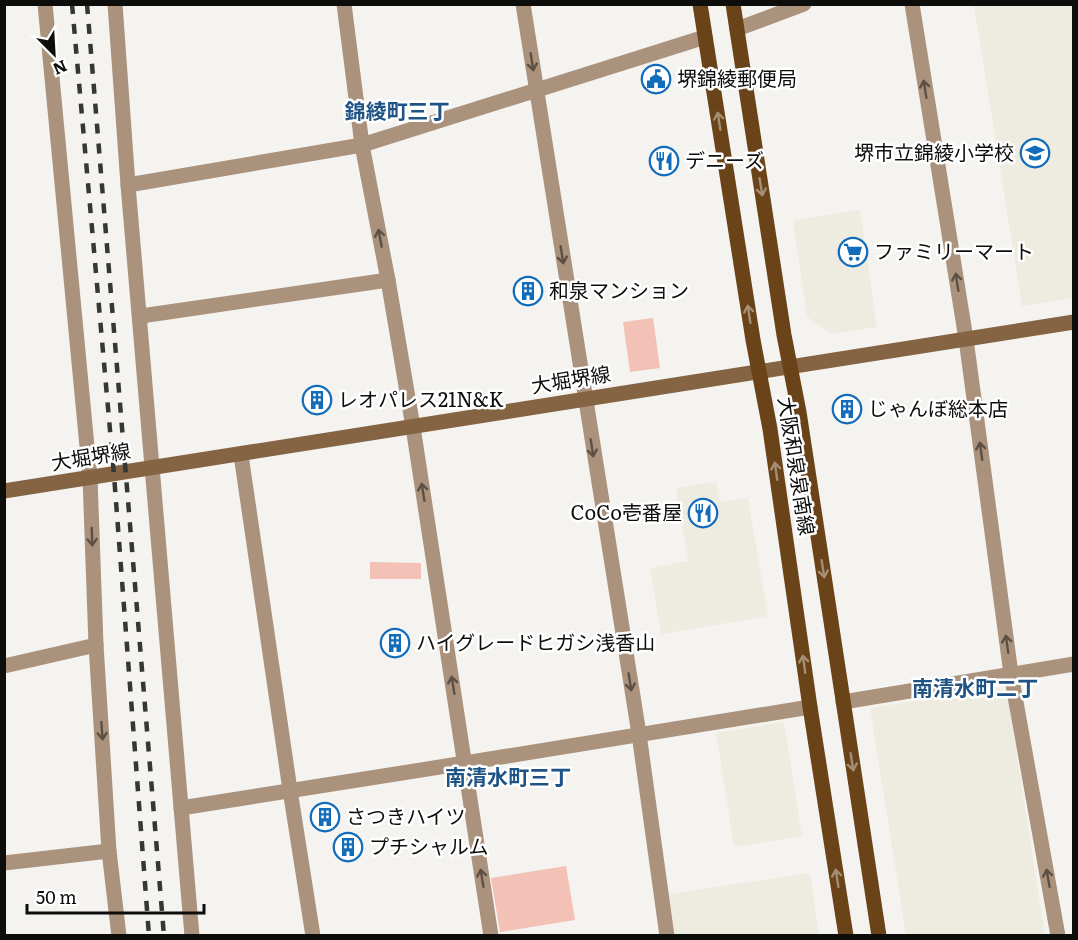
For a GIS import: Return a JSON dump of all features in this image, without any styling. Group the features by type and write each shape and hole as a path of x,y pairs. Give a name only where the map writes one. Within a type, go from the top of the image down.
{"main road":[{"name":"大阪和泉泉南線","path":"700,4 753,340 772,440 810,707 846,936"},
{"name":"大阪和泉泉南線","path":"733,4 799,412 879,936"},
{"name":"大堀堺線","path":"4,491 1074,322"}],"street":[{"path":"45,4 90,478 96,645 109,851 119,936"},
{"path":"115,4 192,936"},
{"path":"344,4 362,146 413,426 491,936"},
{"path":"523,4 639,734 667,936"},
{"path":"737,29 804,4"},
{"path":"912,4 966,339 1011,674 1058,936"},
{"path":"129,185 362,146 705,37"},
{"path":"141,316 388,280"},
{"path":"241,454 313,936"},
{"path":"4,666 96,645"},
{"path":"843,702 1074,664"},
{"path":"181,808 810,707"},
{"path":"4,863 109,851"}],"shaded area":[{"name":"堺市立錦綾小学校","path":"1068,4 1073,7 1073,298 1022,306 974,5"},
{"path":"860,210 877,327 832,334 807,317 793,220"},
{"path":"653,318 660,368 630,372 623,322"},
{"path":"716,481 720,502 748,498 768,616 661,634 650,568 688,561 676,488"},
{"path":"370,562 421,563 421,579 370,579"},
{"path":"999,688 1007,692 1045,935 906,935 870,708"},
{"path":"784,722 802,836 734,847 716,733"},
{"path":"566,866 575,920 500,932 491,878"},
{"path":"810,873 819,935 675,935 669,894"}],"railway":[{"path":"72,4 114,475 149,936"},
{"path":"87,4 164,936"}],"place":[{"name":"堺錦綾郵便局","path":"656,79"},
{"name":"堺市立錦綾小学校","path":"1035,153"},
{"name":"デニーズ","path":"664,161"},
{"name":"ファミリーマート","path":"853,252"},
{"name":"和泉マンション","path":"528,291"},
{"name":"レオパレス21N&K","path":"317,400"},
{"name":"じゃんぼ総本店","path":"847,409"},
{"name":"CoCo壱番屋","path":"703,513"},
{"name":"ハイグレードヒガシ浅香山","path":"395,643"},
{"name":"さつきハイツ","path":"325,817"},
{"name":"プチシャルム","path":"348,847"}],"district":[{"name":"錦綾町三丁","path":"397,112"},
{"name":"南清水町二丁","path":"975,689"},
{"name":"南清水町三丁","path":"508,778"}]}
